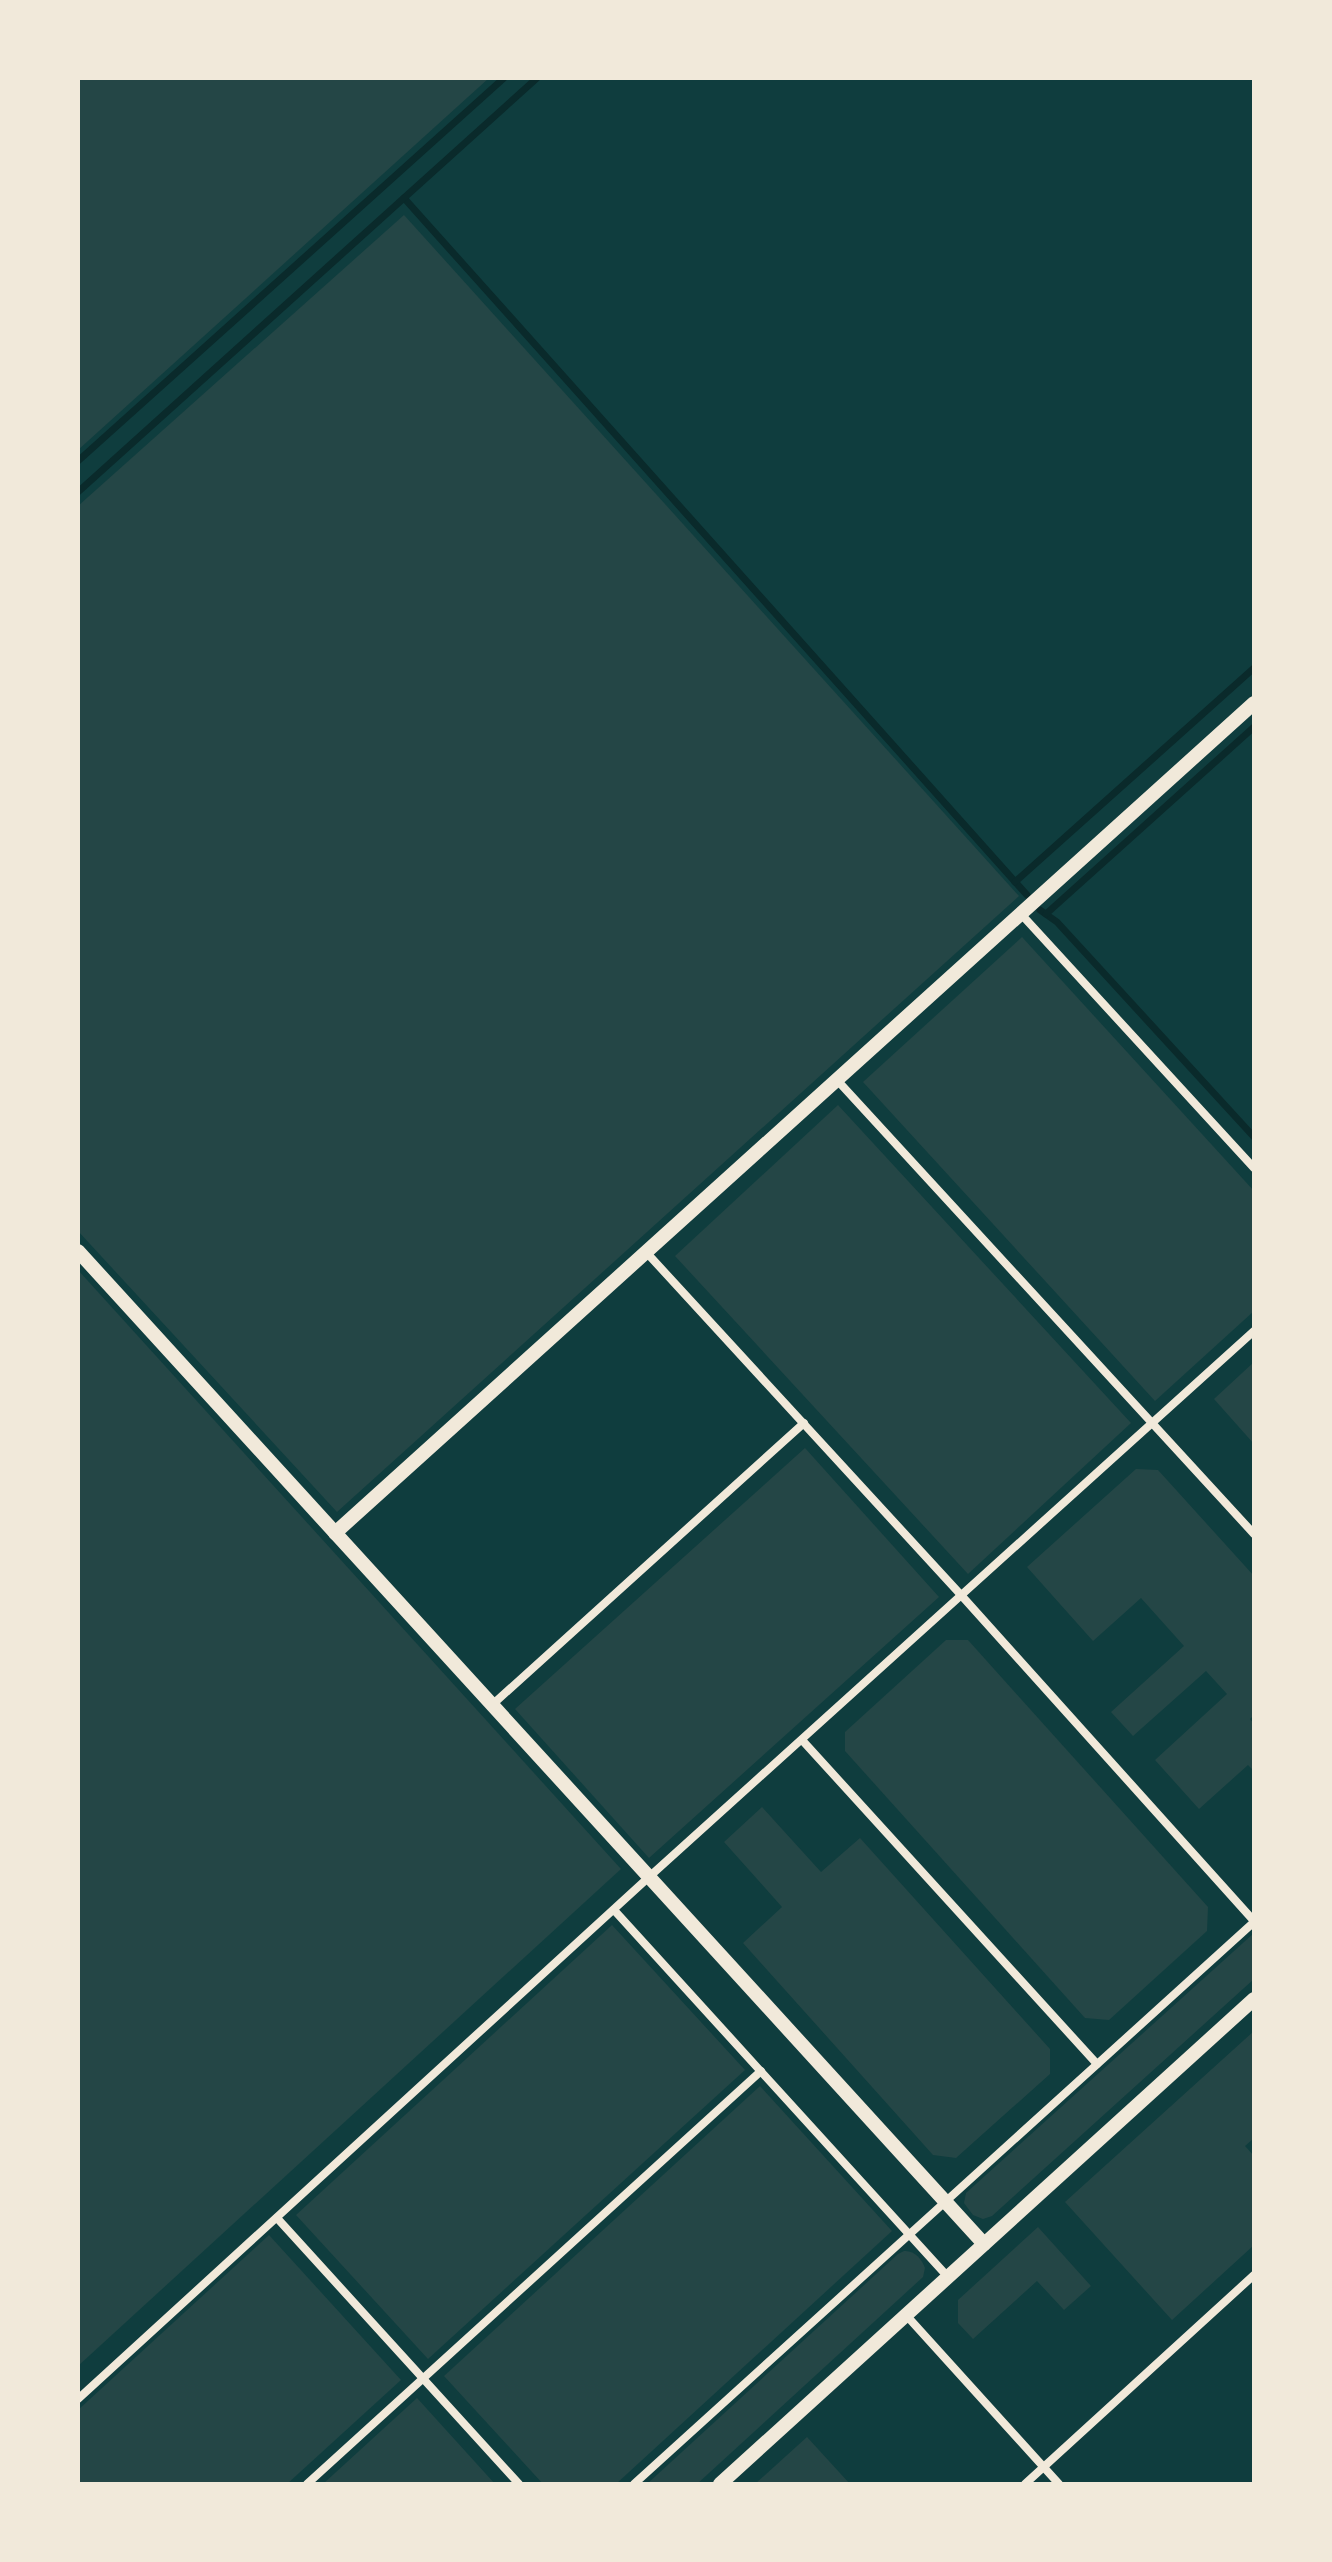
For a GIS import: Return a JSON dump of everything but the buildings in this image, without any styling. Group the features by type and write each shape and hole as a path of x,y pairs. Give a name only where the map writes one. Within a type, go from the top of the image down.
{"street":[{"path":"335,1533 1254,703"},
{"path":"1021,914 1254,1168"},
{"path":"837,1080 1254,1534"},
{"path":"78,1251 984,2244"},
{"path":"634,2484 1254,1921 961,1595 646,1252"},
{"path":"78,2399 649,1877 1254,1331"},
{"path":"492,1705 804,1423"},
{"path":"802,1740 1097,2064"},
{"path":"614,1910 948,2277"},
{"path":"720,2484 1254,1999"},
{"path":"307,2484 761,2071"},
{"path":"277,2218 519,2484"},
{"path":"1025,2484 1254,2275"},
{"path":"906,2315 1059,2484"}],"shaded area":[{"path":"78,78 489,78 78,450"},
{"path":"404,215 1019,896 337,1512 78,1231 78,506"},
{"path":"1022,937 1254,1191 1254,1311 1155,1401 863,1082"},
{"path":"838,1105 1131,1423 968,1574 675,1256"},
{"path":"78,1270 621,1869 78,2366"},
{"path":"1254,1362 1254,1444 1214,1399"},
{"path":"805,1448 939,1597 649,1858 515,1709"},
{"path":"1136,1469 1158,1470 1254,1576 1254,1715 1250,1719 1254,1724 1254,1771 1248,1765 1199,1809 1155,1760 1227,1694 1206,1671 1133,1736 1111,1712 1184,1646 1141,1598 1093,1641 1027,1567"},
{"path":"946,1640 968,1640 1208,1907 1207,1931 1109,2020 1085,2018 845,1751 845,1732"},
{"path":"762,1807 821,1872 860,1838 1050,2049 1050,2074 956,2158 933,2155 743,1943 782,1907 724,1842"},
{"path":"612,1925 745,2070 428,2359 296,2215"},
{"path":"1254,1933 1254,1979 992,2216 983,2219 973,2215 964,2203 966,2193"},
{"path":"1254,2031 1254,2138 1245,2146 1254,2156 1254,2245 1172,2320 1065,2202"},
{"path":"760,2086 892,2231 616,2484 543,2484 444,2376"},
{"path":"1038,2227 1091,2286 1064,2310 1037,2281 973,2339 958,2323 958,2300"},
{"path":"269,2235 401,2380 287,2484 78,2484 78,2410"},
{"path":"904,2251 920,2258 925,2268 923,2277 697,2484 647,2484 898,2254"},
{"path":"417,2398 495,2484 323,2484"},
{"path":"807,2437 850,2484 755,2484"}],"waterway":[{"path":"78,461 504,78"},
{"path":"78,492 537,78"},
{"path":"404,198 1027,895"},
{"path":"1015,882 1254,668"},
{"path":"1046,914 1254,727"},
{"path":"1040,910 1057,922 1254,1137"}]}
